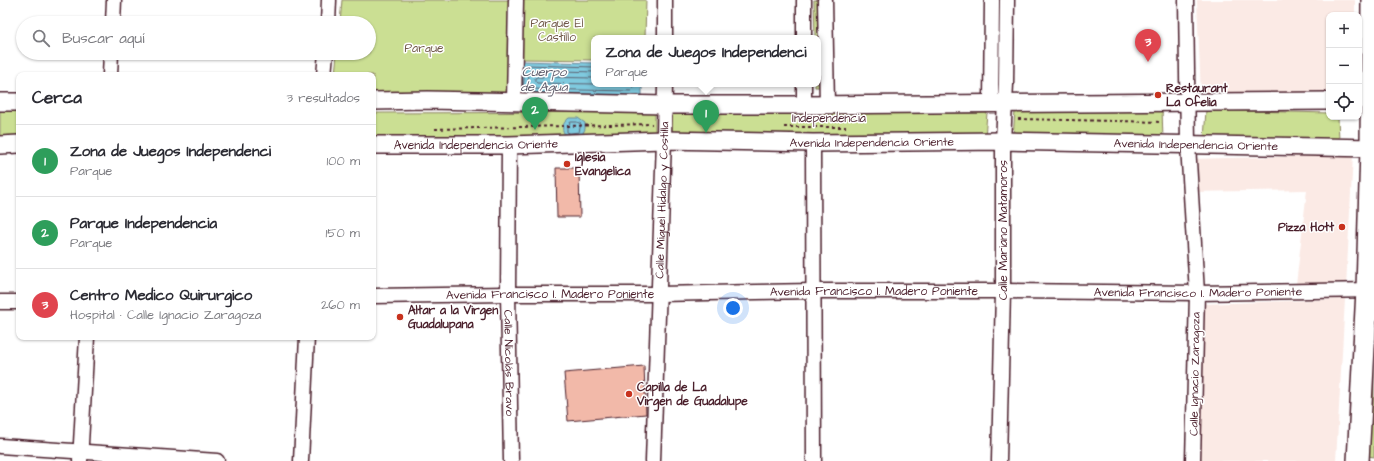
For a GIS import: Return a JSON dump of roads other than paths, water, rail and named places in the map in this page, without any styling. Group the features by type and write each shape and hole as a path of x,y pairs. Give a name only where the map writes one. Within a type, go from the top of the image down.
{"main road":[{"path":"1358,461 1371,290 1373,148 1368,102 1372,0"}],"street":[{"path":"113,16 114,0"},
{"path":"328,16 329,0"},
{"path":"514,101 516,0"},
{"path":"664,0 665,35"},
{"path":"804,0 804,35"},
{"path":"825,0 827,105"},
{"name":"Calle Mariano Matamoros","path":"992,0 998,103 1003,142 1003,291 999,461"},
{"name":"Calle Mariano Matamoros","path":"998,103 1007,0"},
{"name":"Calle Ignacio Zaragoza","path":"1186,0 1188,145 1196,293 1193,461"},
{"path":"110,72 111,60"},
{"path":"324,72 325,60"},
{"name":"Calle Miguel Hidalgo y Costilla","path":"653,461 665,87"},
{"path":"804,87 804,105"},
{"path":"376,101 514,101 665,105 1326,101"},
{"path":"0,102 16,102"},
{"name":"Avenida Independencia Oriente","path":"376,145 509,144 664,140 813,143 1003,142 1373,148"},
{"path":"813,143 814,461"},
{"path":"0,145 16,144"},
{"name":"Calle Nicolás Bravo","path":"509,144 508,294 511,461"},
{"name":"Avenida Francisco I. Madero Poniente","path":"376,296 659,294 813,291 1196,293 1371,290"},
{"path":"0,302 16,302"},
{"path":"80,457 87,340"},
{"path":"300,461 307,340"},
{"path":"0,446 80,457 217,461"}],"water":[{"name":"Cuerpo de Agua","path":"521,61 591,63 591,87 642,87 642,100 518,98"},
{"path":"569,118 578,118 585,123 585,129 582,135 567,136 563,132 565,122"}],"place":[{"name":"Centro Medico Quirurgico","path":"1148,62"},
{"name":"Restaurant La Ofelia","path":"1158,95"},
{"name":"Parque Independencia","path":"535,130"},
{"name":"Zona de Juegos Independenci","path":"706,133"},
{"name":"Iglesia Evangelica","path":"567,164"},
{"name":"Pizza Hott","path":"1342,227"},
{"name":"Altar a la Virgen Guadalupana","path":"400,317"},
{"name":"Capilla de La Virgen de Guadalupe","path":"629,394"}],"park label":[{"name":"Parque El Castillo","path":"557,30"},
{"name":"Parque","path":"424,48"}]}
